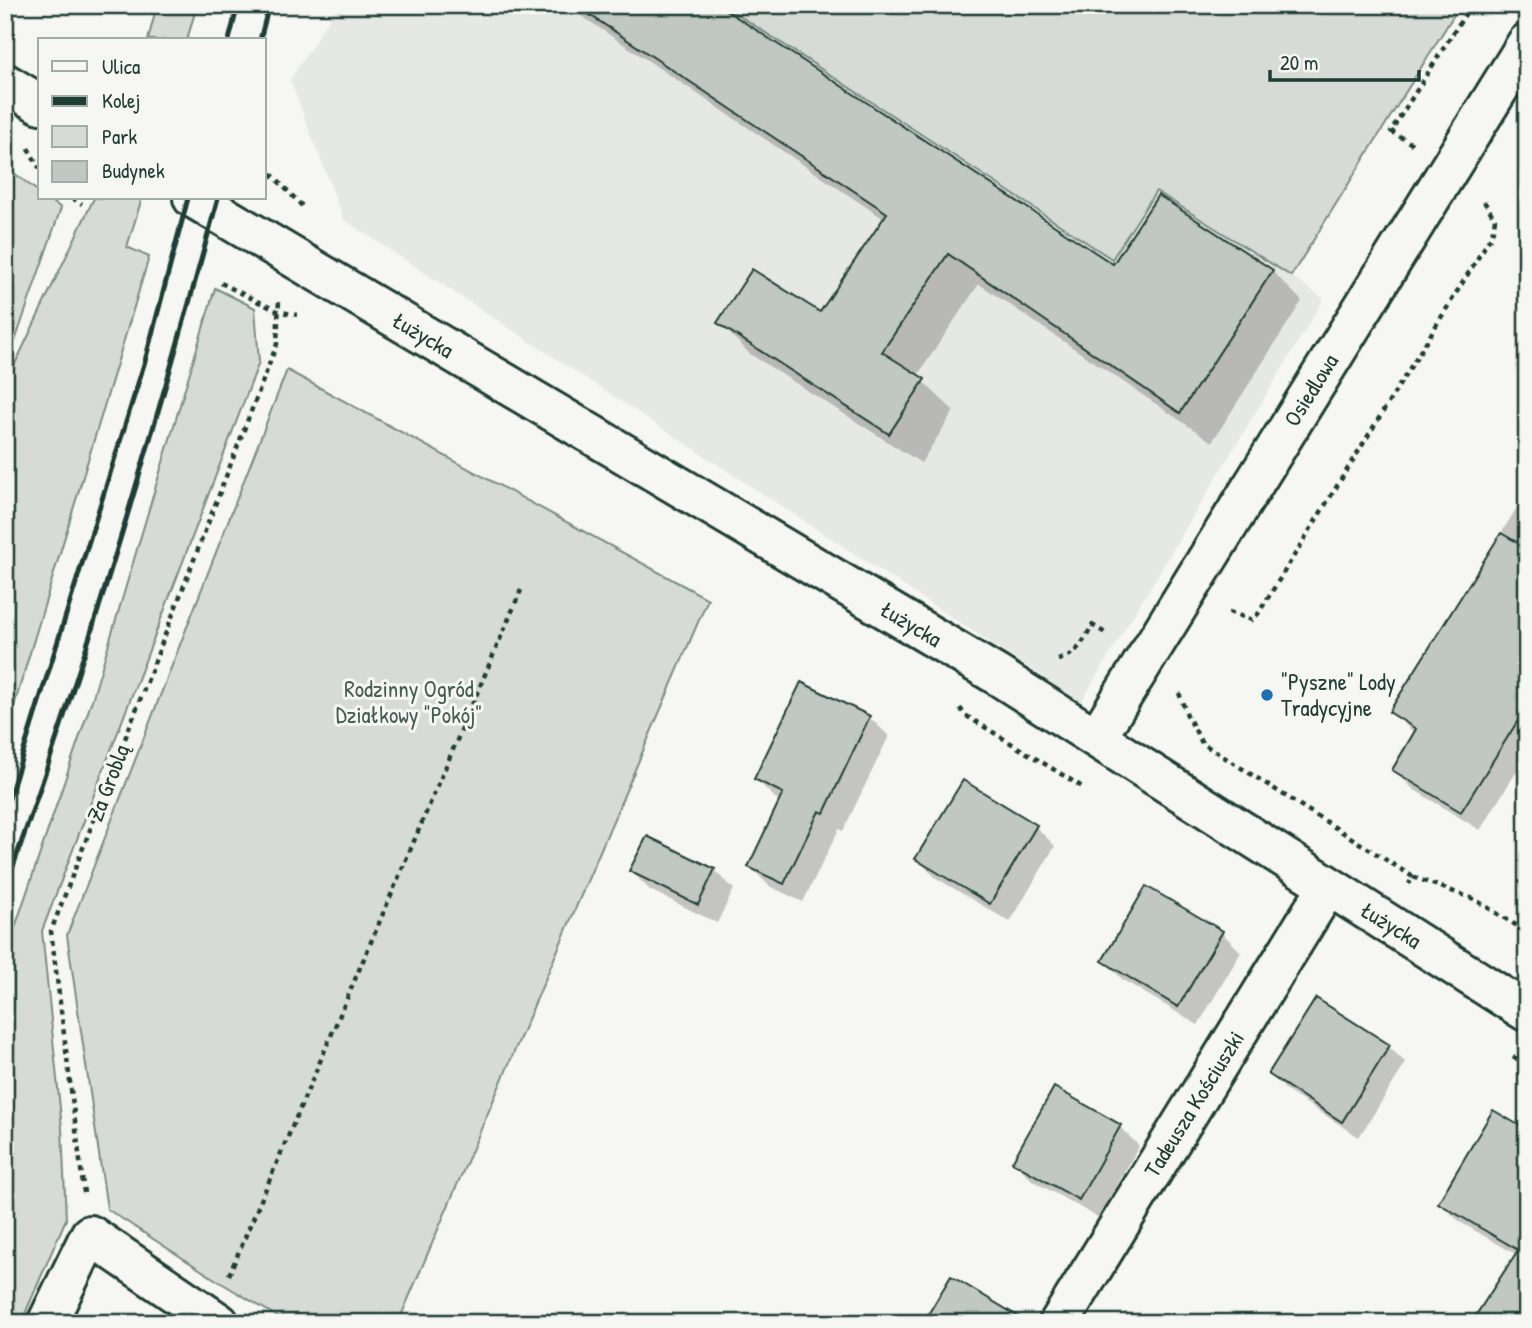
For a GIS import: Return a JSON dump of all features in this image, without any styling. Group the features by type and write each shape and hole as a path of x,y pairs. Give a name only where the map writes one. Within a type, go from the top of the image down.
{"street":[{"name":"Osiedlowa","path":"1097,737 1522,62"},
{"path":"5,83 38,103"},
{"name":"Łużycka","path":"196,200 973,661 1097,737 1527,1012"},
{"name":"Tadeusza Kościuszki","path":"1059,1323 1328,886"},
{"path":"47,1323 90,1235 215,1320"}],"path":[{"path":"75,200 82,204"},
{"name":"Za Groblą","path":"90,1235 51,931 277,344 277,311 285,253"},
{"path":"215,1320 522,590"},
{"path":"1413,877 1474,899 1527,932"}],"shaded area":[{"path":"338,5 1460,5 1291,276 1324,299 1081,702 344,220 290,80"}],"green space":[{"path":"157,5 197,5 188,38 149,38"},
{"path":"723,5 1460,5 1291,276 1156,191 1112,259"},
{"path":"5,166 38,191 38,200 50,200 61,208 5,370"},
{"path":"93,200 141,200 127,247 149,257 5,736 5,385"},
{"path":"215,288 255,308 259,362 42,931 62,1128 66,1219 21,1323 5,1323 5,957 92,700"},
{"name":"Rodzinny Ogród Działkowy \"Pokój\"","path":"287,370 708,599 398,1323 288,1323 107,1209 67,935"}],"building":[{"path":"575,5 718,5 1113,264 1158,195 1273,270 1180,413 948,254 882,352 925,379 889,434 717,323 752,269 820,312 887,213"},
{"path":"1501,533 1527,548 1527,706 1461,812 1392,770 1416,729 1389,712"},
{"path":"801,682 870,716 824,813 819,811 784,884 748,867 783,793 754,779"},
{"path":"963,780 1037,825 990,904 915,859"},
{"path":"647,836 715,869 698,905 629,871"},
{"path":"1146,886 1223,931 1178,1007 1102,961"},
{"path":"1316,998 1390,1045 1342,1122 1268,1074"},
{"path":"1054,1087 1121,1125 1079,1200 1012,1162"},
{"path":"1493,1110 1527,1130 1527,1323 1471,1323 1518,1250 1438,1203"},
{"path":"951,1276 1029,1323 923,1323"}],"railway":[{"path":"230,38 238,5"},
{"path":"261,38 269,5"},
{"path":"5,811 145,361 187,200"},
{"path":"5,889 64,718 118,545 217,200"}],"place":[{"name":"\"Pyszne\" Lody Tradycyjne","path":"1267,695"}]}
